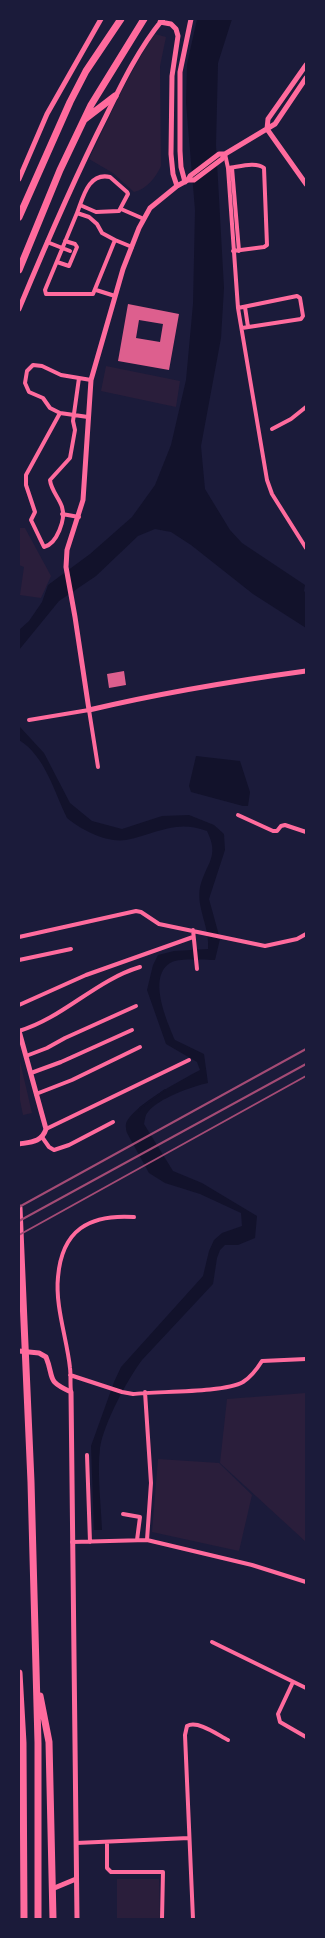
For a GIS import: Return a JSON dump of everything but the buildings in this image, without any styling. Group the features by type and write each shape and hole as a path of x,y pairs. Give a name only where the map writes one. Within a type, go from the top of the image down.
{"highway":[{"path":"19,217 70,102 86,71 121,19"},
{"path":"19,270 60,170 84,120 108,76 144,19"},
{"path":"84,120 116,96"},
{"path":"19,1208 31,1482 38,1743 38,1919"},
{"path":"19,1673 23,1743 24,1919"},
{"path":"36,1674 49,1742 53,1919"}],"street":[{"path":"19,179 47,114 101,19"},
{"path":"189,179 181,167 180,72 191,19"},
{"path":"19,309 74,180 125,77 162,20 171,24 176,29 178,36 172,76 173,174 177,186"},
{"path":"306,65 268,120 267,129 306,184"},
{"path":"98,767 72,598 66,571 67,550 83,500 88,417 92,380 115,296 132,247 150,208 177,186 220,157 275,124 306,78"},
{"path":"290,88 297,92"},
{"path":"225,154 230,168 239,251"},
{"path":"230,168 256,165 264,168 267,245 233,251"},
{"path":"230,168 233,251 238,308 267,480 272,494 306,548"},
{"path":"80,206 100,213 119,211 127,192 112,178 106,176 92,181 77,212 62,248 45,290 46,294 92,295 96,290 115,240"},
{"path":"121,209 144,219"},
{"path":"77,212 89,217 97,224 102,233 132,247"},
{"path":"57,262 69,266 77,248 75,244 65,241"},
{"path":"47,242 70,251"},
{"path":"96,290 115,296"},
{"path":"238,308 297,296 300,298 303,316 301,319 242,328"},
{"path":"245,307 248,327"},
{"path":"88,417 60,413 50,408 43,398 29,392 26,387 27,371 31,366 37,365 61,375 92,380"},
{"path":"60,413 26,475 26,485 35,512 31,520 43,547 47,546 60,533 62,507 50,480 70,458 75,430 74,415 78,378"},
{"path":"272,429 291,419 306,407"},
{"path":"62,514 78,518"},
{"path":"29,720 89,710 175,691 259,676 306,671"},
{"path":"238,815 274,832 281,826 285,825 306,832"},
{"path":"19,937 136,911 148,916 156,923 265,946 297,939 306,934"},
{"path":"193,930 197,969"},
{"path":"19,1005 86,975 193,937"},
{"path":"19,960 71,949"},
{"path":"46,1129 19,1031 38,1024 109,980 128,971 140,968"},
{"path":"26,1056 47,1048 65,1038 136,1006"},
{"path":"31,1073 61,1062 132,1030"},
{"path":"36,1094 72,1080 140,1047"},
{"path":"19,1144 34,1142 42,1137 46,1129 189,1060"},
{"path":"42,1137 49,1147 54,1150 69,1145 113,1122"},
{"path":"77,1919 71,1392 58,1278 64,1253 71,1235 89,1222 113,1218 134,1217"},
{"path":"19,1351 39,1353 46,1357 50,1375 55,1385 71,1392"},
{"path":"70,1375 122,1392 220,1388 243,1382 262,1362 306,1359"},
{"path":"145,1392 151,1483 147,1540"},
{"path":"87,1455 90,1542"},
{"path":"123,1514 140,1517 137,1540"},
{"path":"72,1542 147,1540 252,1565 306,1582"},
{"path":"212,1642 306,1688"},
{"path":"293,1682 278,1714 278,1719 280,1722 306,1737"},
{"path":"193,1919 185,1735 186,1726 191,1724 197,1725 228,1740"},
{"path":"76,1843 189,1838"},
{"path":"107,1842 107,1868 111,1872 163,1872 162,1919"},
{"path":"52,1889 76,1879"}],"shaded area":[{"path":"197,19 232,19 218,63 216,145 224,288 221,338 201,446 205,489 230,530 242,543 305,585 306,628 253,594 191,545 171,532 155,529 138,536 96,576 59,601 19,650 19,630 29,621 42,602 48,585 90,554 132,517 155,485 171,445 186,380 193,304 195,210 186,103 187,64"},
{"path":"155,34 166,37 160,66 161,166 147,185 134,192 113,173 89,159 124,86 150,40"},
{"path":"106,366 180,381 176,407 101,391"},
{"path":"19,528 25,528 51,576 41,598 20,595 24,567 19,565"},
{"path":"19,723 20,727 44,753 70,803 92,821 122,829 162,816 189,815 214,825 224,834 225,850 209,899 220,939 215,960 187,960 172,962 164,968 160,977 159,987 164,1010 175,1040 204,1054 208,1083 185,1090 159,1102 147,1113 144,1124 173,1171 202,1183 257,1216 255,1238 238,1245 225,1245 220,1250 217,1258 213,1284 142,1360 123,1390 111,1414 100,1448 99,1478 102,1530 94,1530 91,1446 114,1382 121,1367 203,1276 209,1251 214,1240 222,1233 242,1226 241,1213 200,1194 165,1183 149,1173 127,1133 126,1127 127,1121 140,1107 160,1092 200,1070 197,1062 166,1044 147,990 153,965 158,955 174,951 208,949 207,933 199,895 200,887 211,860 212,847 207,831 185,826 166,829 126,840 111,840 103,838 79,827 67,818 48,775 36,755 19,740"},
{"path":"196,756 240,761 250,792 248,806 191,792 189,786"},
{"path":"19,1057 32,1113 23,1115 19,1095"},
{"path":"306,1393 306,1542 220,1463 227,1399"},
{"path":"158,1459 219,1463 252,1495 239,1551 152,1532"},
{"path":"117,1879 159,1879 160,1919 117,1919"}],"waterway":[{"path":"139,1111 140,1108 165,1090"}],"railway":[{"path":"19,1207 306,1049"},
{"path":"19,1221 306,1064"},
{"path":"19,1235 306,1076"}]}
